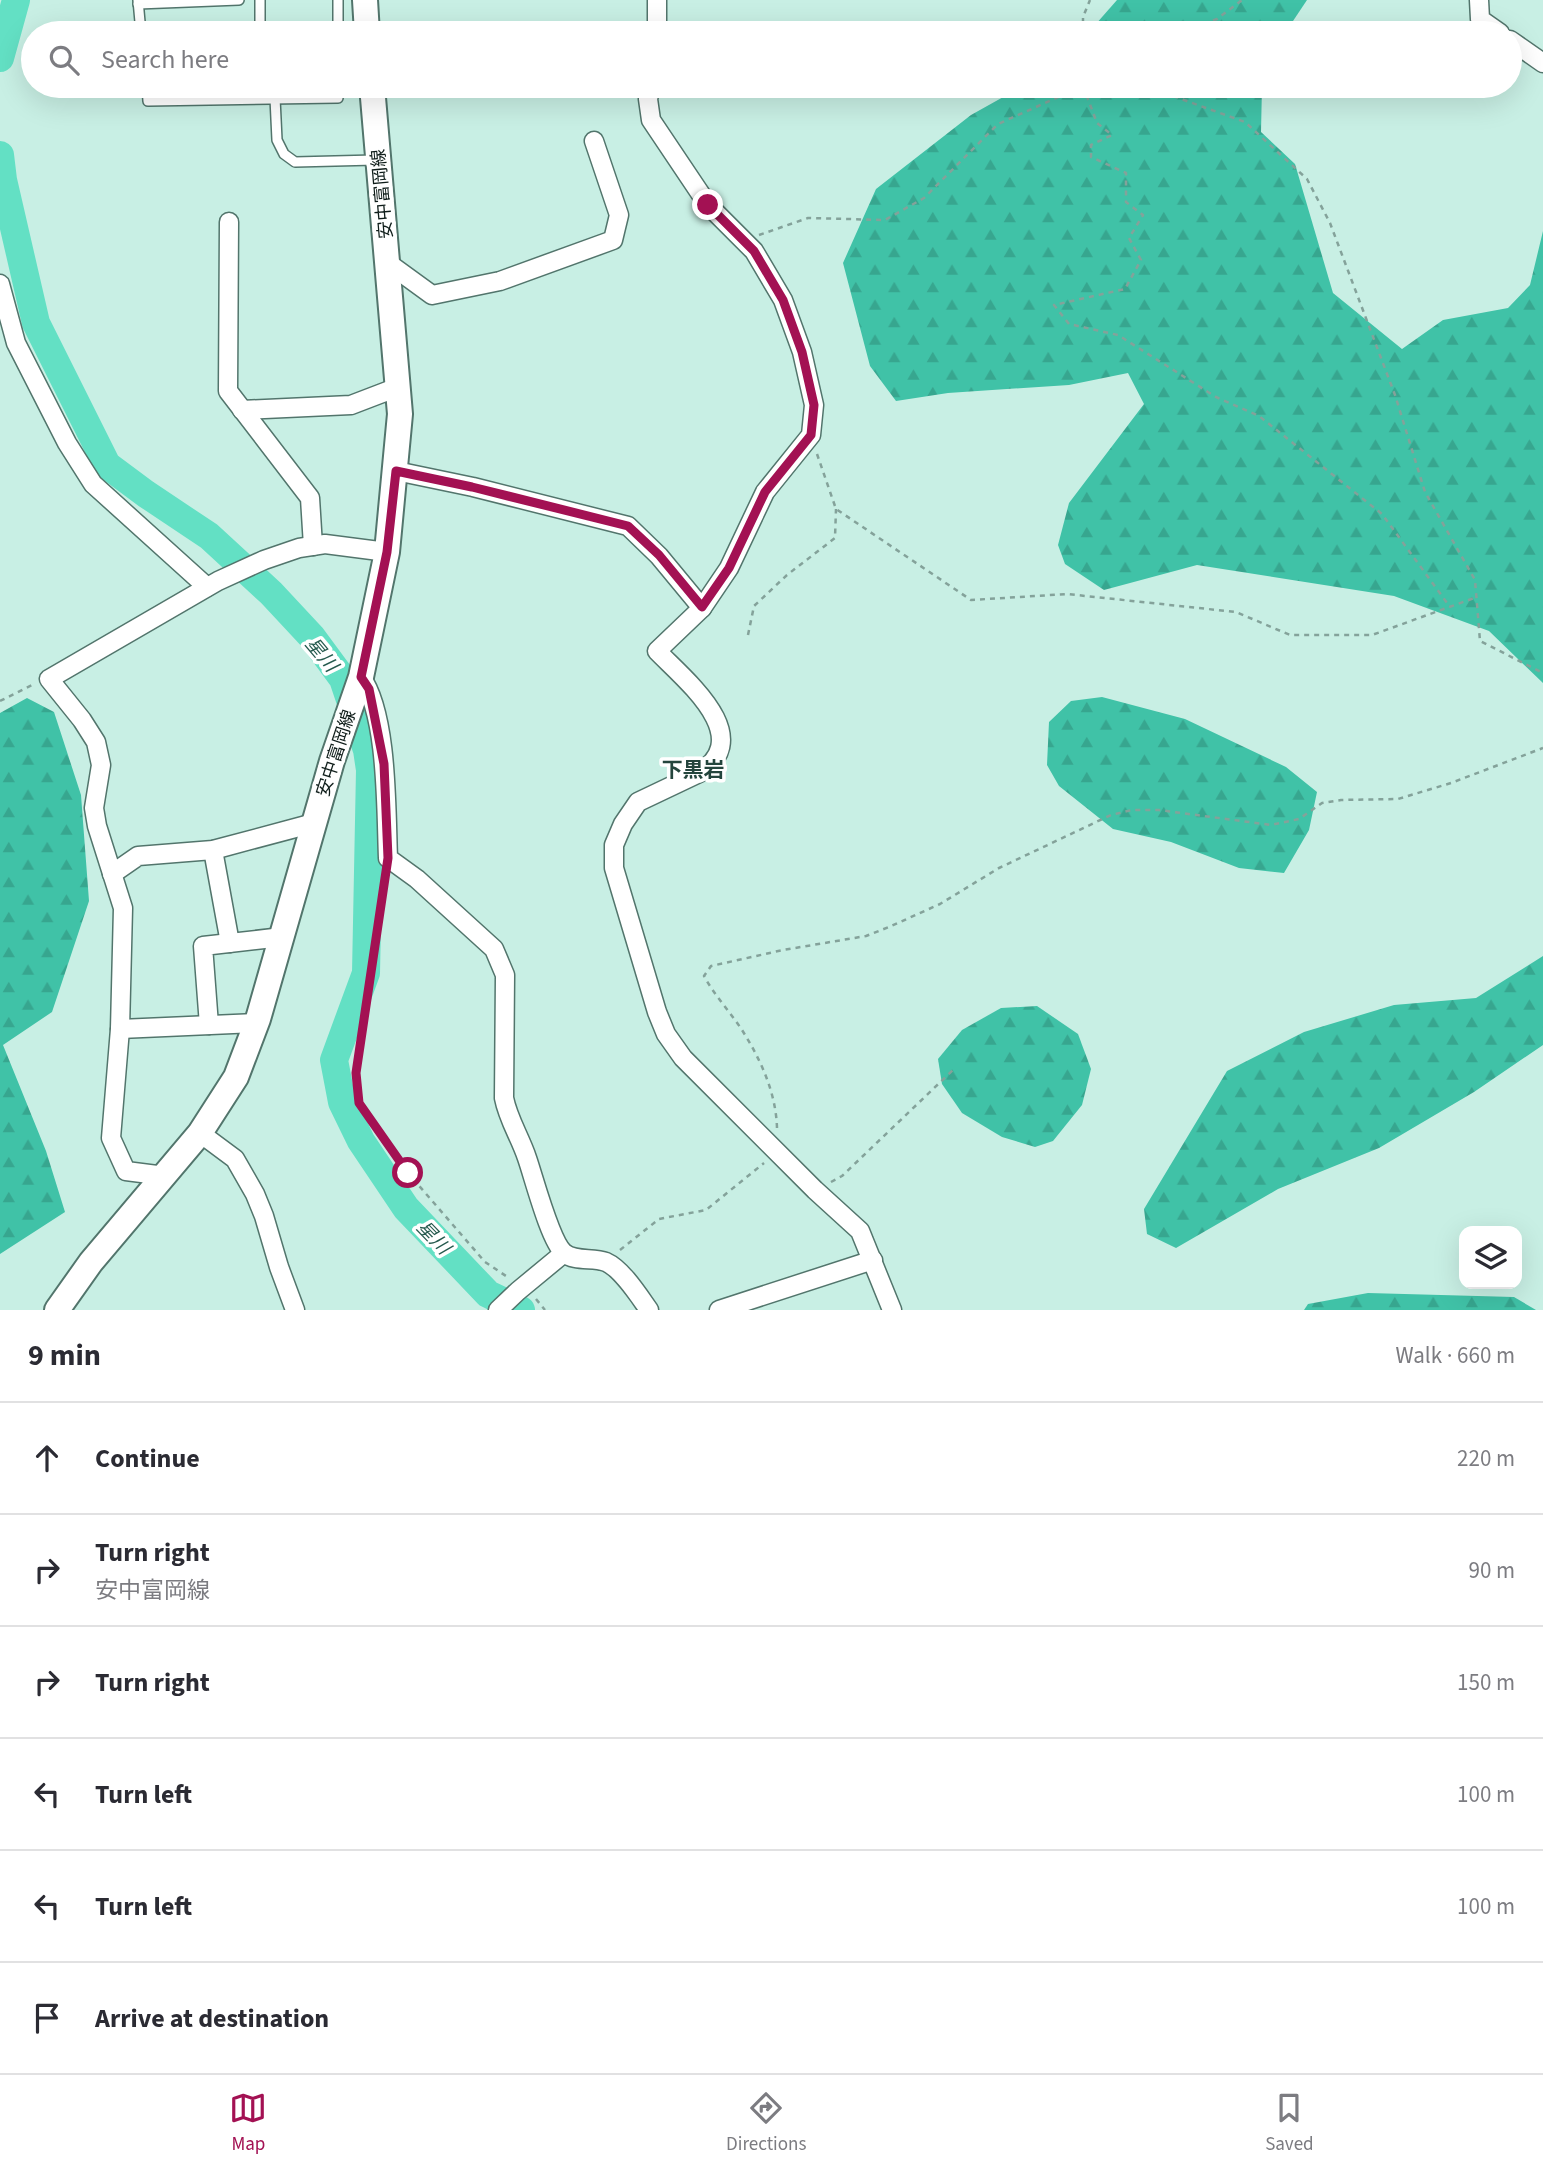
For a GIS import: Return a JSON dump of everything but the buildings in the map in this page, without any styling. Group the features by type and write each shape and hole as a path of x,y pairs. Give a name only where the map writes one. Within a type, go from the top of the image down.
{"main road":[{"path":"365,0 366,21"},
{"name":"安中富岡線","path":"57,1310 91,1262 201,1133 236,1077 257,1023 332,761 360,681 387,552 400,414 373,98"}],"street":[{"path":"657,0 657,21"},
{"path":"1479,0 1480,19 1483,21"},
{"path":"1522,48 1543,63"},
{"path":"649,98 651,120 708,205 754,251 783,300 802,352 814,405 811,435 765,492 729,568 702,607 657,651 709,706 718,721 721,733 719,754 699,773 638,802 623,824 614,845 614,868 666,1034 683,1058 815,1190 860,1231 892,1310"},
{"path":"388,263 432,295 500,281 613,240 619,215 594,141"},
{"path":"229,222 228,391 310,498 313,546"},
{"path":"0,284 16,343 67,443 93,484 212,584"},
{"path":"242,410 351,405 398,387"},
{"path":"396,471 628,526 659,555 702,607"},
{"path":"165,1175 126,1171 111,1138 120,1029 123,908 97,826 94,808 101,765 96,742 50,679 212,584 264,560 299,548 325,544 387,552"},
{"path":"360,681 369,689 384,764 388,858 417,879 494,949 505,975 504,1098 507,1113 526,1155 550,1230 564,1253 581,1259 606,1262 627,1280 649,1310"},
{"path":"112,874 138,856 213,850 314,823"},
{"path":"213,850 230,943"},
{"path":"209,1025 203,946 282,937"},
{"path":"120,1029 257,1023"},
{"path":"201,1133 235,1159 255,1194 295,1310"},
{"path":"498,1310 564,1253"},
{"path":"719,1310 873,1260"}],"lane":[{"path":"140,21 138,2 239,0"},
{"path":"260,0 260,21"},
{"path":"338,0 338,21"},
{"path":"148,98 148,101 338,98"},
{"path":"275,98 277,140 284,154 295,162 379,160"}],"path":[{"path":"1083,21 1090,0"},
{"path":"1211,21 1242,0"},
{"path":"743,241 808,218 885,220 924,198 998,124 1056,98"},
{"path":"1088,98 1097,123 1112,135 1091,145 1091,157 1126,173 1126,202 1143,215 1129,238 1141,260 1125,289 1054,305 1069,324 1118,335 1216,397 1259,415 1382,514 1450,607"},
{"path":"1178,98 1245,122 1307,178 1330,223 1395,395 1425,492 1475,580 1480,641 1543,673"},
{"path":"748,635 754,606 786,575 835,538 836,509 811,435"},
{"path":"836,509 971,600 1067,594 1236,612 1290,635 1372,635 1477,597"},
{"path":"0,701 27,686 50,679"},
{"path":"606,1262 659,1220 706,1210 777,1152 777,1115 768,1079 742,1030 704,976 711,966 866,936 889,928 940,904 999,868 1111,815 1132,810 1159,810 1271,825 1299,819 1322,803 1398,799 1451,783 1543,748"},
{"path":"388,858 356,1073 359,1103 408,1173 485,1262 545,1310"},
{"path":"815,1190 842,1176 953,1070"}],"green space":[{"path":"1117,0 1307,0 1293,21 1099,21"},
{"path":"1001,98 1262,98 1261,132 1295,164 1333,293 1402,349 1443,320 1508,308 1530,285 1543,231 1543,683 1489,631 1394,596 1197,565 1104,590 1065,564 1058,545 1069,503 1144,404 1128,373 1069,385 948,393 896,401 870,366 843,263 876,189 971,115"},
{"path":"1102,697 1185,719 1286,767 1317,792 1309,830 1284,873 1239,868 1171,842 1113,829 1059,786 1047,765 1049,722 1071,701"},
{"path":"27,698 54,712 81,795 89,901 52,1012 3,1045 46,1151 65,1212 0,1254 0,713"},
{"path":"1543,956 1543,1045 1474,1092 1379,1148 1278,1189 1176,1248 1147,1234 1144,1209 1227,1071 1304,1032 1394,1005 1476,998"},
{"path":"1037,1006 1078,1034 1091,1069 1082,1105 1053,1141 1035,1147 1002,1137 962,1113 942,1084 938,1059 962,1030 1001,1008"},
{"path":"1368,1293 1514,1297 1536,1310 1304,1310 1308,1304"}],"waterway":[{"name":"星川","path":"0,58 16,0"},
{"name":"星川","path":"0,155 3,180 36,323 107,465 209,536 271,593 312,637 343,679 367,750 370,770 366,973 334,1060 342,1102 361,1141 406,1208 488,1294 521,1310"}],"district":[{"name":"下黒岩","path":"693,770"}],"route":[{"path":"408,1173 359,1103 356,1073 388,858 384,764 369,689 361,677 387,552 396,471 628,526 659,555 702,607 729,568 765,492 811,435 814,405 802,352 783,300 754,251 708,205"}]}
